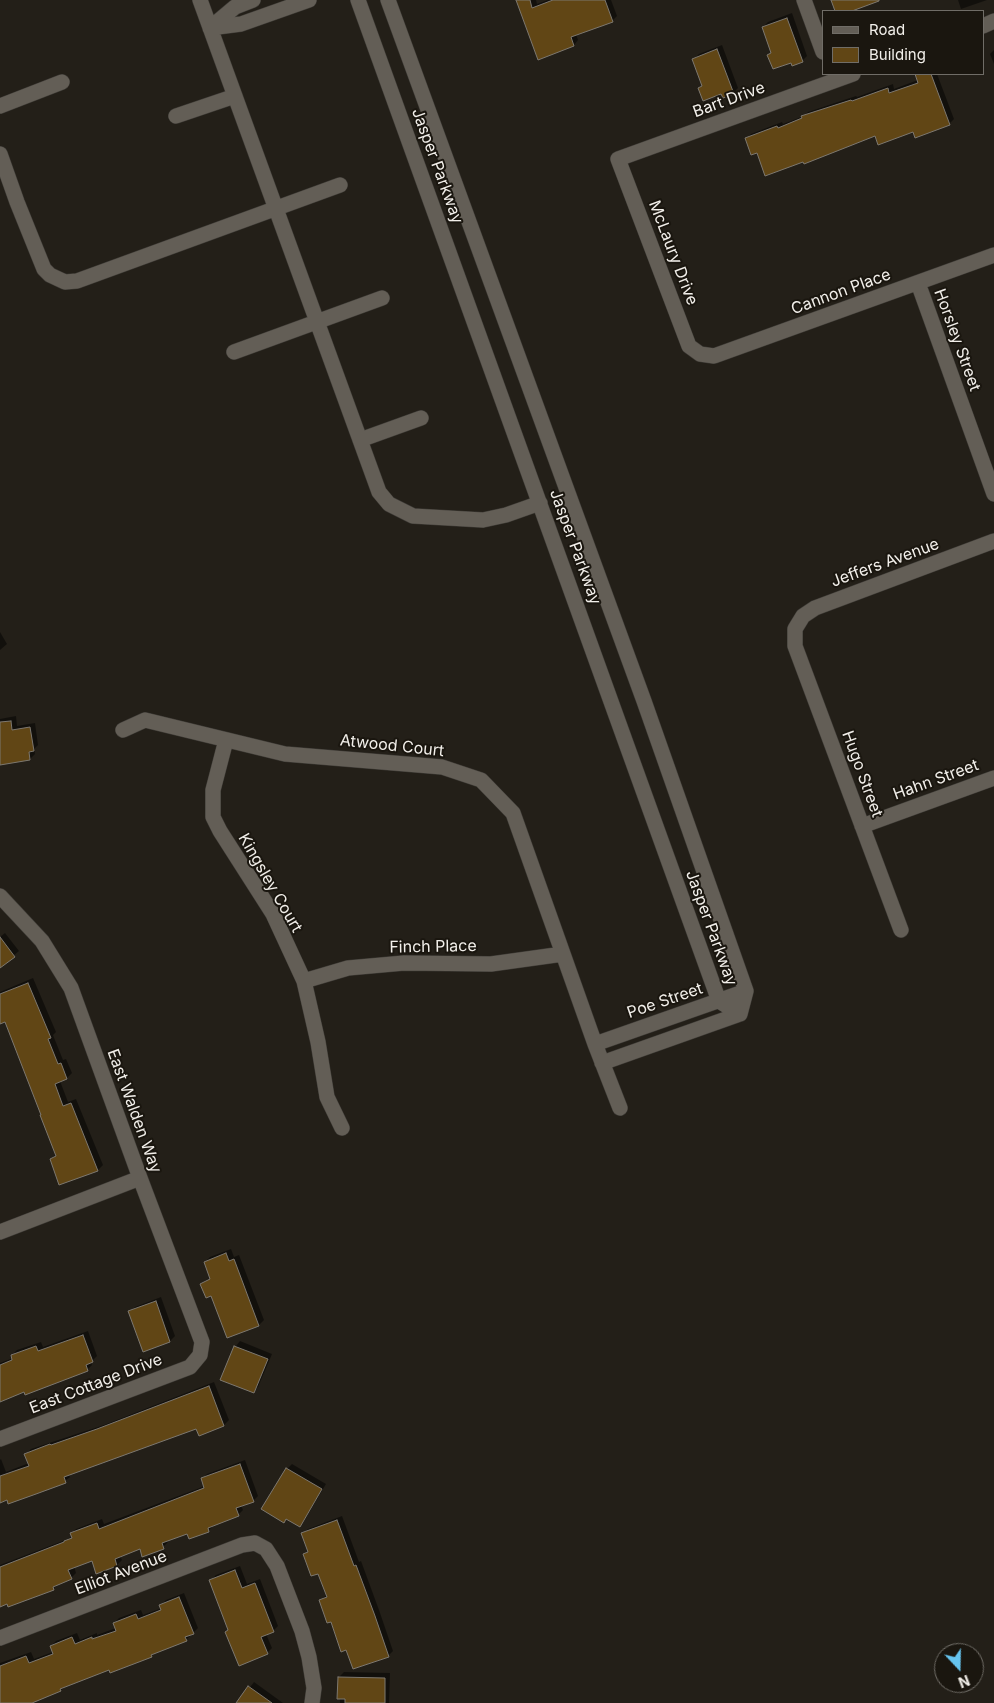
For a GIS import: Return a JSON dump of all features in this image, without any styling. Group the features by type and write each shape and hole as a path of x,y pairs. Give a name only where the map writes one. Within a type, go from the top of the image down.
{"street":[{"path":"200,0 379,492 388,504 413,516 483,520 506,515 540,503"},
{"path":"210,28 235,7 253,0"},
{"path":"210,28 242,24 309,0"},
{"name":"Jasper Parkway","path":"358,0 719,1001 740,1014 746,992 640,692 388,0"},
{"path":"804,0 822,49"},
{"name":"Bart Drive","path":"618,159 832,77 845,75"},
{"path":"0,106 62,82"},
{"path":"176,116 235,96"},
{"path":"0,154 44,269 50,276 66,282 78,281 340,184"},
{"name":"McLaury Drive","path":"618,159 689,346 700,354"},
{"name":"Cannon Place","path":"700,354 714,356 994,255"},
{"name":"Horsley Street","path":"918,282 994,494"},
{"path":"234,352 382,298"},
{"path":"360,440 421,418"},
{"name":"Jeffers Avenue","path":"795,629 803,616 815,608 994,541"},
{"name":"Hugo Street","path":"795,629 795,646 901,930"},
{"name":"Atwood Court","path":"123,730 145,720 285,754 442,767 481,780 513,813 595,1044 620,1108"},
{"name":"Kingsley Court","path":"226,740 213,790 213,817 273,914 304,980 327,1097 342,1128"},
{"name":"Hahn Street","path":"862,826 994,778"},
{"name":"East Walden Way","path":"0,896 42,940 71,988 202,1342 200,1355"},
{"name":"Finch Place","path":"304,980 348,968 404,963 491,964 563,954"},
{"name":"Poe Street","path":"595,1044 746,992"},
{"path":"602,1063 740,1014"},
{"path":"0,1232 140,1178"},
{"name":"East Cottage Drive","path":"0,1439 190,1367 200,1355"},
{"name":"Elliot Avenue","path":"0,1638 242,1545 255,1543 266,1549 277,1566 302,1632 313,1680 312,1703"}],"building":[{"path":"516,0 530,0 532,8 553,0 605,0 613,22 571,37 574,46 538,60"},
{"path":"831,0 879,0 855,10 835,10"},
{"path":"787,18 803,62 792,66 791,63 773,69 767,55 771,53 762,27"},
{"path":"717,49 734,94 723,98 721,94 703,101 698,88 702,86 692,59"},
{"path":"915,75 931,75 950,125 915,138 913,132 878,145 875,136 804,164 803,162 765,176 757,153 751,155 745,138 777,126 778,128 802,118 801,116 888,88 889,93 918,83"},
{"path":"11,721 12,730 30,727 34,751 29,752 30,760 0,765 0,722"},
{"path":"0,937 15,957 0,968"},
{"path":"28,983 51,1038 48,1039 58,1064 61,1063 67,1079 55,1084 63,1106 71,1103 98,1171 59,1185 50,1159 56,1156 41,1115 5,1022 0,1024 0,994"},
{"path":"226,1253 229,1261 234,1259 259,1326 227,1338 211,1296 206,1298 200,1284 210,1279 204,1262"},
{"path":"156,1301 170,1342 143,1352 128,1311"},
{"path":"83,1335 93,1362 86,1365 88,1371 25,1395 24,1392 0,1402 0,1365 12,1360 11,1355 36,1346 38,1351"},
{"path":"234,1346 268,1359 254,1393 220,1380"},
{"path":"209,1386 224,1426 199,1436 196,1429 64,1477 66,1483 8,1504 7,1500 0,1503 0,1476 29,1466 24,1454 97,1429"},
{"path":"240,1464 254,1502 236,1508 239,1516 208,1528 209,1532 189,1539 187,1534 162,1543 164,1549 142,1557 140,1549 115,1559 117,1566 96,1574 92,1561 68,1570 72,1579 53,1587 54,1590 8,1607 7,1604 0,1607 0,1567 64,1542 72,1538 70,1533 97,1523 99,1529 204,1488 201,1478"},
{"path":"286,1468 322,1489 300,1527 286,1519 284,1523 261,1509"},
{"path":"337,1520 354,1566 356,1565 389,1657 353,1669 346,1650 341,1652 331,1622 327,1623 319,1600 327,1597 318,1574 311,1576 303,1554 308,1552 301,1533"},
{"path":"235,1570 242,1588 255,1583 274,1632 261,1637 268,1654 239,1666 225,1632 228,1630 209,1580"},
{"path":"179,1597 194,1634 185,1637 187,1641 110,1673 109,1670 60,1689 61,1691 32,1703 0,1703 0,1666 26,1656 29,1663 53,1654 50,1646 72,1637 75,1644 92,1637 92,1639 116,1631 113,1623 136,1614 138,1619 161,1610 159,1605"},
{"path":"338,1677 385,1678 385,1703 345,1703 345,1699 337,1699"},
{"path":"248,1686 272,1703 236,1703"}]}
